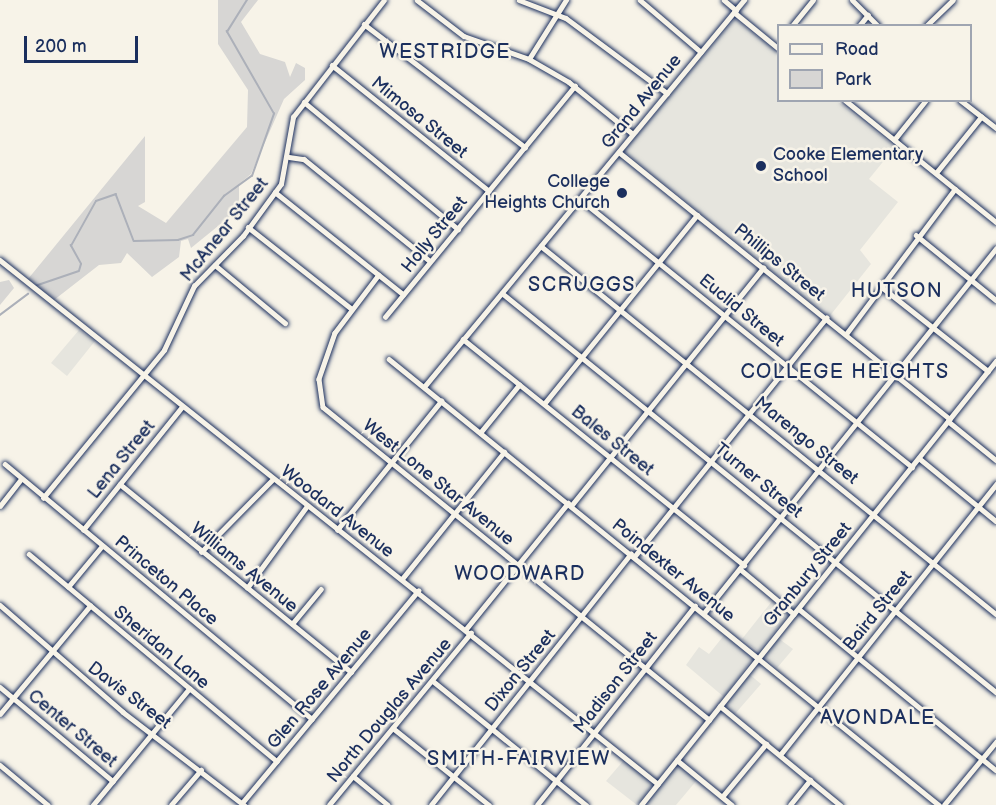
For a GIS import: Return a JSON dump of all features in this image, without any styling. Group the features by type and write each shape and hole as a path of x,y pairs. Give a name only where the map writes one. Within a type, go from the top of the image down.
{"main road":[{"path":"852,0 876,24"},
{"path":"962,102 996,128"}],"street":[{"name":"McAnear Street","path":"44,498 169,342 195,286 248,227 275,192 289,157 293,117 384,0"},
{"path":"417,0 470,39 529,59 575,86 633,134"},
{"path":"519,0 558,14 667,93"},
{"path":"529,59 566,0"},
{"path":"640,0 701,52"},
{"path":"724,0 777,44"},
{"name":"Grand Avenue","path":"424,387 744,0"},
{"path":"794,24 813,0"},
{"path":"928,24 953,0"},
{"path":"861,24 868,15"},
{"path":"364,24 525,147"},
{"name":"Mimosa Street","path":"332,65 489,191"},
{"name":"Holly Street","path":"385,317 575,86"},
{"path":"304,102 458,228"},
{"path":"847,102 996,222"},
{"path":"894,140 924,102"},
{"path":"936,173 981,117"},
{"name":"Phillips Street","path":"619,152 896,374 996,460"},
{"path":"289,157 304,159 430,261"},
{"path":"846,334 883,288 916,235 955,189"},
{"path":"275,192 403,294"},
{"name":"Euclid Street","path":"580,199 912,467"},
{"path":"544,404 697,215"},
{"path":"248,227 352,309"},
{"path":"916,235 996,300"},
{"name":"Marengo Street","path":"541,246 996,614"},
{"path":"704,613 996,248"},
{"name":"Woodard Avenue","path":"0,260 272,480 418,591 658,784"},
{"path":"215,265 285,323"},
{"name":"North Douglas Avenue","path":"466,629 610,458 763,268"},
{"name":"West Lone Star Avenue","path":"379,275 335,333 318,393 328,412 709,720"},
{"path":"883,288 988,371"},
{"name":"Turner Street","path":"502,293 996,692"},
{"name":"Dixon Street","path":"431,805 826,318"},
{"name":"Bales Street","path":"463,339 674,508 794,614"},
{"name":"Poindexter Avenue","path":"389,359 939,805"},
{"name":"Granbury Street","path":"641,805 996,361"},
{"path":"480,433 519,385"},
{"path":"338,530 441,401"},
{"name":"Lena Street","path":"83,530 182,407"},
{"path":"402,579 504,452"},
{"path":"918,458 996,521"},
{"name":"Princeton Place","path":"5,464 312,719"},
{"path":"1,502 21,479"},
{"path":"201,552 272,480"},
{"name":"Williams Avenue","path":"120,484 351,672"},
{"name":"Baird Street","path":"780,755 996,484"},
{"path":"248,588 307,506"},
{"path":"68,587 102,546"},
{"name":"Sheridan Lane","path":"29,554 277,761"},
{"path":"292,624 321,588"},
{"name":"Glen Rose Avenue","path":"243,804 418,591"},
{"name":"Davis Street","path":"0,605 51,653 243,804"},
{"path":"0,714 90,606"},
{"name":"Madison Street","path":"537,805 695,606"},
{"path":"798,609 996,770"},
{"name":"North Douglas Avenue","path":"329,805 471,633"},
{"path":"433,681 586,805"},
{"name":"Center Street","path":"0,687 113,781"},
{"path":"93,805 189,689"},
{"path":"720,706 840,805"},
{"path":"393,728 489,805"},
{"path":"944,805 996,742"},
{"path":"722,797 766,744"},
{"path":"677,760 732,805"},
{"path":"0,765 48,805"},
{"path":"171,805 201,770"},
{"path":"353,776 388,805"},
{"path":"790,805 810,780"}],"shaded area":[{"name":"Cooke Elementary School","path":"735,19 777,52 777,102 838,102 895,147 869,179 898,202 860,250 871,264 829,317 624,151"},
{"path":"79,330 95,341 67,376 51,363"},
{"path":"773,600 789,615 758,651 742,639"},
{"path":"725,634 753,658 724,697 686,665 699,647 709,654"},
{"path":"778,638 793,649 777,668 764,656"},
{"path":"749,674 761,684 734,715 725,705"},
{"path":"624,760 653,784 637,805 606,781"},
{"path":"677,765 697,780 676,805 645,805"}],"green space":[{"path":"218,0 258,0 241,22 260,54 285,62 290,77 296,63 305,68 305,80 284,99 251,174 239,184 239,209 191,248 188,239 181,241 179,257 152,277 127,253 121,263 99,265 54,300 28,279 145,136 145,202 138,206 166,223 247,127 248,90 218,44"},
{"path":"9,280 14,288 0,305 0,282"}],"waterway":[{"path":"35,286 79,271 81,264 71,246 96,201 116,194 134,241 178,240 193,235 224,196 252,176 274,114 227,32 247,0"},
{"path":"0,315 28,294"}],"place":[{"name":"Cooke Elementary School","path":"761,166"},
{"name":"College Heights Church","path":"622,193"}],"district":[{"name":"WESTRIDGE","path":"445,52"},
{"name":"SCRUGGS","path":"582,285"},
{"name":"HUTSON","path":"897,291"},
{"name":"COLLEGE HEIGHTS","path":"845,372"},
{"name":"WOODWARD","path":"520,574"},
{"name":"AVONDALE","path":"878,718"},
{"name":"SMITH-FAIRVIEW","path":"519,759"}]}
